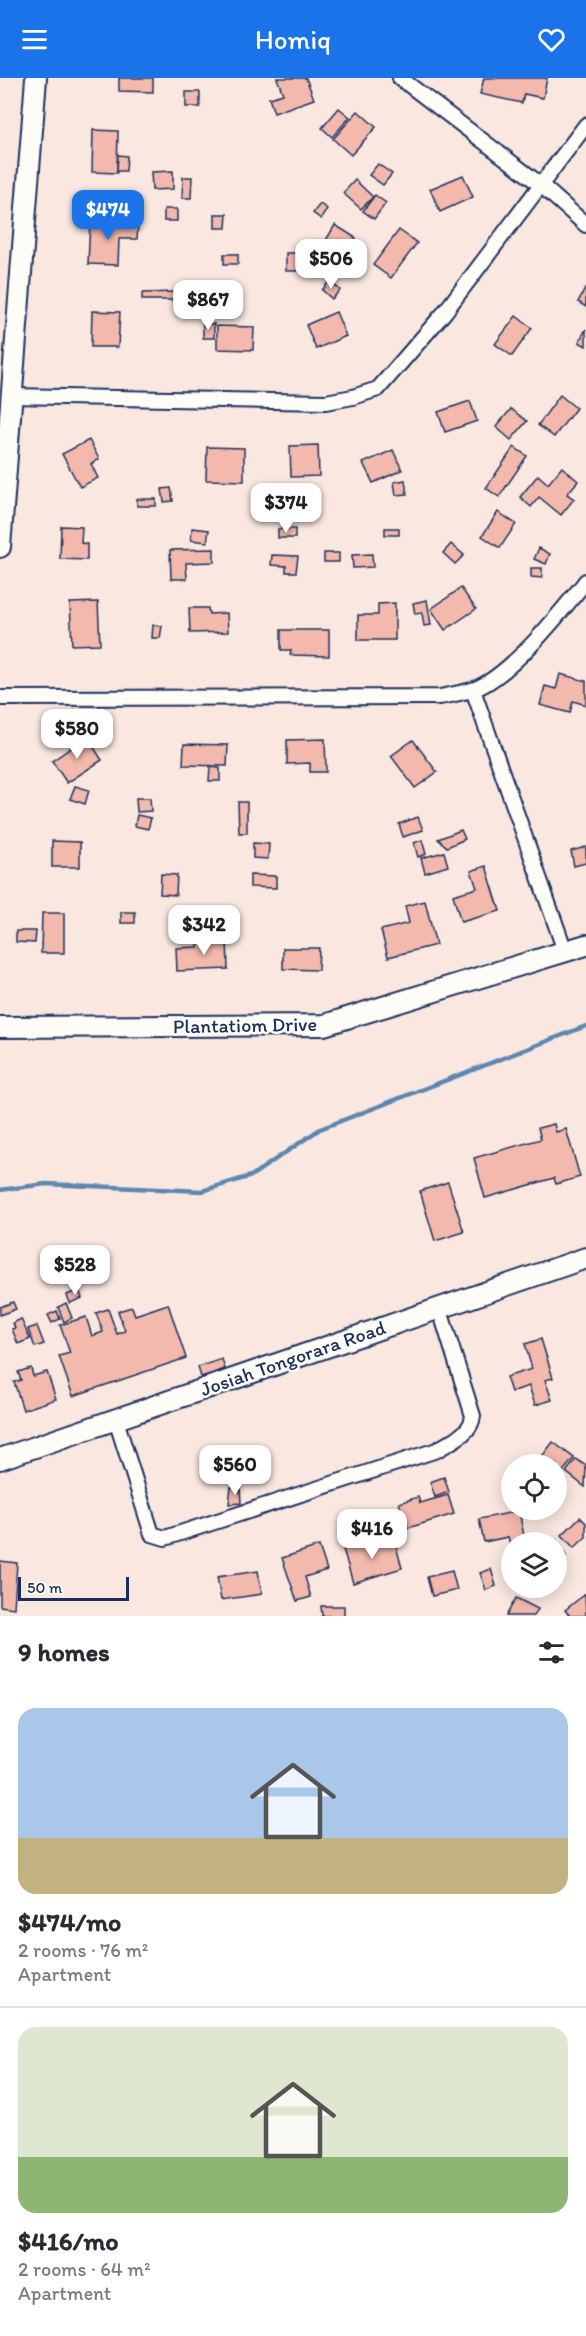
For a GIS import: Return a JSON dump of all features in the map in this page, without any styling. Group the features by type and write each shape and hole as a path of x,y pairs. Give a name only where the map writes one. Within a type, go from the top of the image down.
{"street":[{"path":"0,547 36,78"},
{"path":"400,78 541,185 586,225"},
{"path":"10,396 326,402 353,398 378,389 444,313 586,125"},
{"path":"0,698 440,697 473,690 498,676 550,625 586,581"},
{"path":"473,690 565,951"},
{"name":"Plantatiom Drive","path":"0,1027 324,1025 586,945"},
{"name":"Josiah Tongorara Road","path":"0,1460 586,1258"},
{"path":"116,1420 152,1534 165,1538 437,1450 468,1430 473,1416 439,1307"}],"building":[{"path":"119,78 153,78 153,92 119,91"},
{"path":"277,78 306,78 314,99 274,113 269,98 283,94"},
{"path":"484,78 547,78 543,98 524,94 522,103 480,94"},
{"path":"186,92 200,92 200,107 186,107"},
{"path":"339,108 350,117 332,137 322,128"},
{"path":"358,111 376,127 351,155 333,139"},
{"path":"93,130 118,131 117,173 92,172"},
{"path":"118,155 127,156 126,171 117,171"},
{"path":"378,164 392,174 383,185 369,175"},
{"path":"173,171 173,189 152,190 151,172"},
{"path":"463,175 473,197 440,212 430,189"},
{"path":"183,177 192,177 191,198 182,198"},
{"path":"355,180 373,197 361,209 343,193"},
{"path":"375,195 386,203 374,219 363,211"},
{"path":"320,204 327,209 321,219 313,213"},
{"path":"164,209 177,209 177,221 164,221"},
{"path":"215,214 227,214 226,228 215,228"},
{"path":"90,222 138,224 137,239 119,239 118,265 88,264"},
{"path":"335,225 356,238 337,269 320,258 326,249 322,247"},
{"path":"399,230 417,243 391,278 373,265"},
{"path":"286,253 301,253 301,271 286,271"},
{"path":"224,254 238,254 238,264 224,264"},
{"path":"330,281 340,290 332,299 322,290"},
{"path":"586,287 586,307 578,302"},
{"path":"175,292 175,300 142,300 142,293"},
{"path":"92,311 120,312 118,347 91,347"},
{"path":"336,312 346,336 316,349 306,325"},
{"path":"516,316 532,328 512,356 495,344"},
{"path":"203,324 214,324 214,338 203,338"},
{"path":"217,326 254,327 253,350 217,349"},
{"path":"586,329 586,346 579,342"},
{"path":"560,395 576,408 554,437 538,425"},
{"path":"470,401 477,421 445,432 438,412"},
{"path":"511,409 527,421 511,440 496,427"},
{"path":"89,440 99,459 91,464 98,478 80,487 62,454"},
{"path":"318,445 319,476 291,477 290,446"},
{"path":"207,447 244,448 244,481 206,480"},
{"path":"514,447 527,456 499,497 486,488"},
{"path":"393,450 402,470 373,483 363,463"},
{"path":"562,467 578,481 567,494 574,499 561,515 539,497 531,507 520,497 538,475 548,484"},
{"path":"405,480 407,494 396,495 394,482"},
{"path":"171,488 173,501 164,502 162,489"},
{"path":"137,499 156,499 156,506 137,506"},
{"path":"498,512 516,524 500,548 482,536"},
{"path":"61,526 82,527 81,543 87,544 87,560 60,559"},
{"path":"192,528 209,530 207,542 191,540"},
{"path":"385,528 399,528 399,535 385,535"},
{"path":"278,529 295,529 295,538 278,538"},
{"path":"451,544 464,555 455,564 443,553"},
{"path":"539,548 550,554 546,564 534,559"},
{"path":"214,549 214,562 186,563 187,579 171,579 170,550"},
{"path":"324,553 339,553 339,562 324,562"},
{"path":"372,554 373,567 353,568 352,555"},
{"path":"272,555 298,556 296,572 286,572 286,566 271,565"},
{"path":"531,568 542,568 542,578 531,577"},
{"path":"461,588 476,609 445,630 431,609"},
{"path":"427,600 431,625 424,626 422,613 415,614 413,603"},
{"path":"98,602 100,644 72,645 70,603"},
{"path":"395,603 395,640 358,640 358,615 378,615 378,604"},
{"path":"189,608 208,608 209,614 227,613 228,632 190,633"},
{"path":"153,625 162,626 160,638 152,638"},
{"path":"281,630 329,630 329,656 290,655 291,650 281,650"},
{"path":"560,674 586,681 586,705 573,701 570,713 540,705 545,686 556,689"},
{"path":"87,737 102,760 67,783 52,761"},
{"path":"325,739 326,772 310,772 310,763 287,764 287,740"},
{"path":"413,740 437,772 415,788 391,756"},
{"path":"184,744 228,745 227,766 183,765"},
{"path":"210,767 220,768 220,781 209,781"},
{"path":"75,786 89,790 85,804 70,799"},
{"path":"136,798 150,798 151,811 137,812"},
{"path":"238,802 247,802 247,833 239,833"},
{"path":"137,815 151,818 148,829 135,826"},
{"path":"418,817 423,830 403,837 399,824"},
{"path":"461,830 465,839 447,847 438,839"},
{"path":"422,840 426,854 418,857 414,843"},
{"path":"52,841 80,842 80,867 52,867"},
{"path":"253,843 269,844 268,859 253,858"},
{"path":"586,847 586,863 574,866 571,851"},
{"path":"444,852 448,866 425,873 421,858"},
{"path":"486,866 500,911 461,922 453,895 477,888 471,871"},
{"path":"161,874 177,875 176,895 160,894"},
{"path":"250,875 276,876 276,888 250,887"},
{"path":"425,901 436,945 388,957 381,930 409,923 405,906"},
{"path":"121,912 135,912 135,923 121,923"},
{"path":"42,913 64,913 64,953 41,953"},
{"path":"16,931 36,931 35,943 16,942"},
{"path":"227,938 228,969 177,971 176,948 198,947 198,939"},
{"path":"283,948 319,948 318,970 283,969"},
{"path":"554,1124 556,1132 566,1129 580,1177 556,1184 554,1178 485,1198 474,1158 541,1139 538,1128"},
{"path":"448,1182 464,1232 435,1241 420,1191"},
{"path":"95,1273 98,1279 82,1286 80,1279"},
{"path":"79,1290 82,1298 70,1303 67,1295"},
{"path":"13,1302 16,1309 0,1315 0,1307"},
{"path":"66,1303 72,1318 64,1322 58,1307"},
{"path":"168,1304 186,1358 73,1396 59,1356 70,1353 60,1325 86,1317 92,1336 103,1332 96,1313 108,1309 117,1334 125,1331 118,1311 132,1307 135,1315"},
{"path":"57,1311 60,1319 52,1323 48,1315"},
{"path":"21,1319 30,1339 18,1344 12,1329 15,1328 13,1323"},
{"path":"37,1326 44,1344 35,1347 28,1329"},
{"path":"541,1339 553,1378 545,1380 552,1400 535,1405 529,1386 511,1392 506,1377 532,1369 525,1344"},
{"path":"222,1359 225,1369 201,1377 198,1367"},
{"path":"31,1368 33,1376 47,1372 56,1399 23,1410 14,1382 21,1380 18,1372"},
{"path":"553,1442 574,1458 567,1467 567,1454 544,1454"},
{"path":"576,1459 586,1466 585,1487 567,1473"},
{"path":"444,1477 449,1492 435,1497 430,1482"},
{"path":"231,1487 240,1487 241,1503 229,1504"},
{"path":"448,1495 454,1514 408,1528 399,1503 418,1497 420,1503"},
{"path":"501,1515 501,1520 521,1520 523,1532 501,1532 501,1538 484,1542 479,1519"},
{"path":"580,1517 586,1523 586,1537 574,1548 567,1540 567,1532 565,1532"},
{"path":"394,1539 402,1568 353,1583 343,1549 363,1542 365,1548"},
{"path":"319,1546 327,1570 305,1577 311,1597 297,1601 282,1558"},
{"path":"0,1561 17,1563 14,1608 0,1606"},
{"path":"491,1569 496,1586 486,1590 480,1573"},
{"path":"258,1571 262,1594 221,1600 217,1577"},
{"path":"452,1571 457,1590 432,1596 427,1577"},
{"path":"585,1594 586,1616 570,1616 565,1610"},
{"path":"516,1598 538,1609 534,1616 506,1616"},
{"path":"321,1606 344,1606 344,1616 322,1616"}],"waterway":[{"path":"0,1190 46,1184 202,1191 251,1176 320,1129 586,1026"}]}
